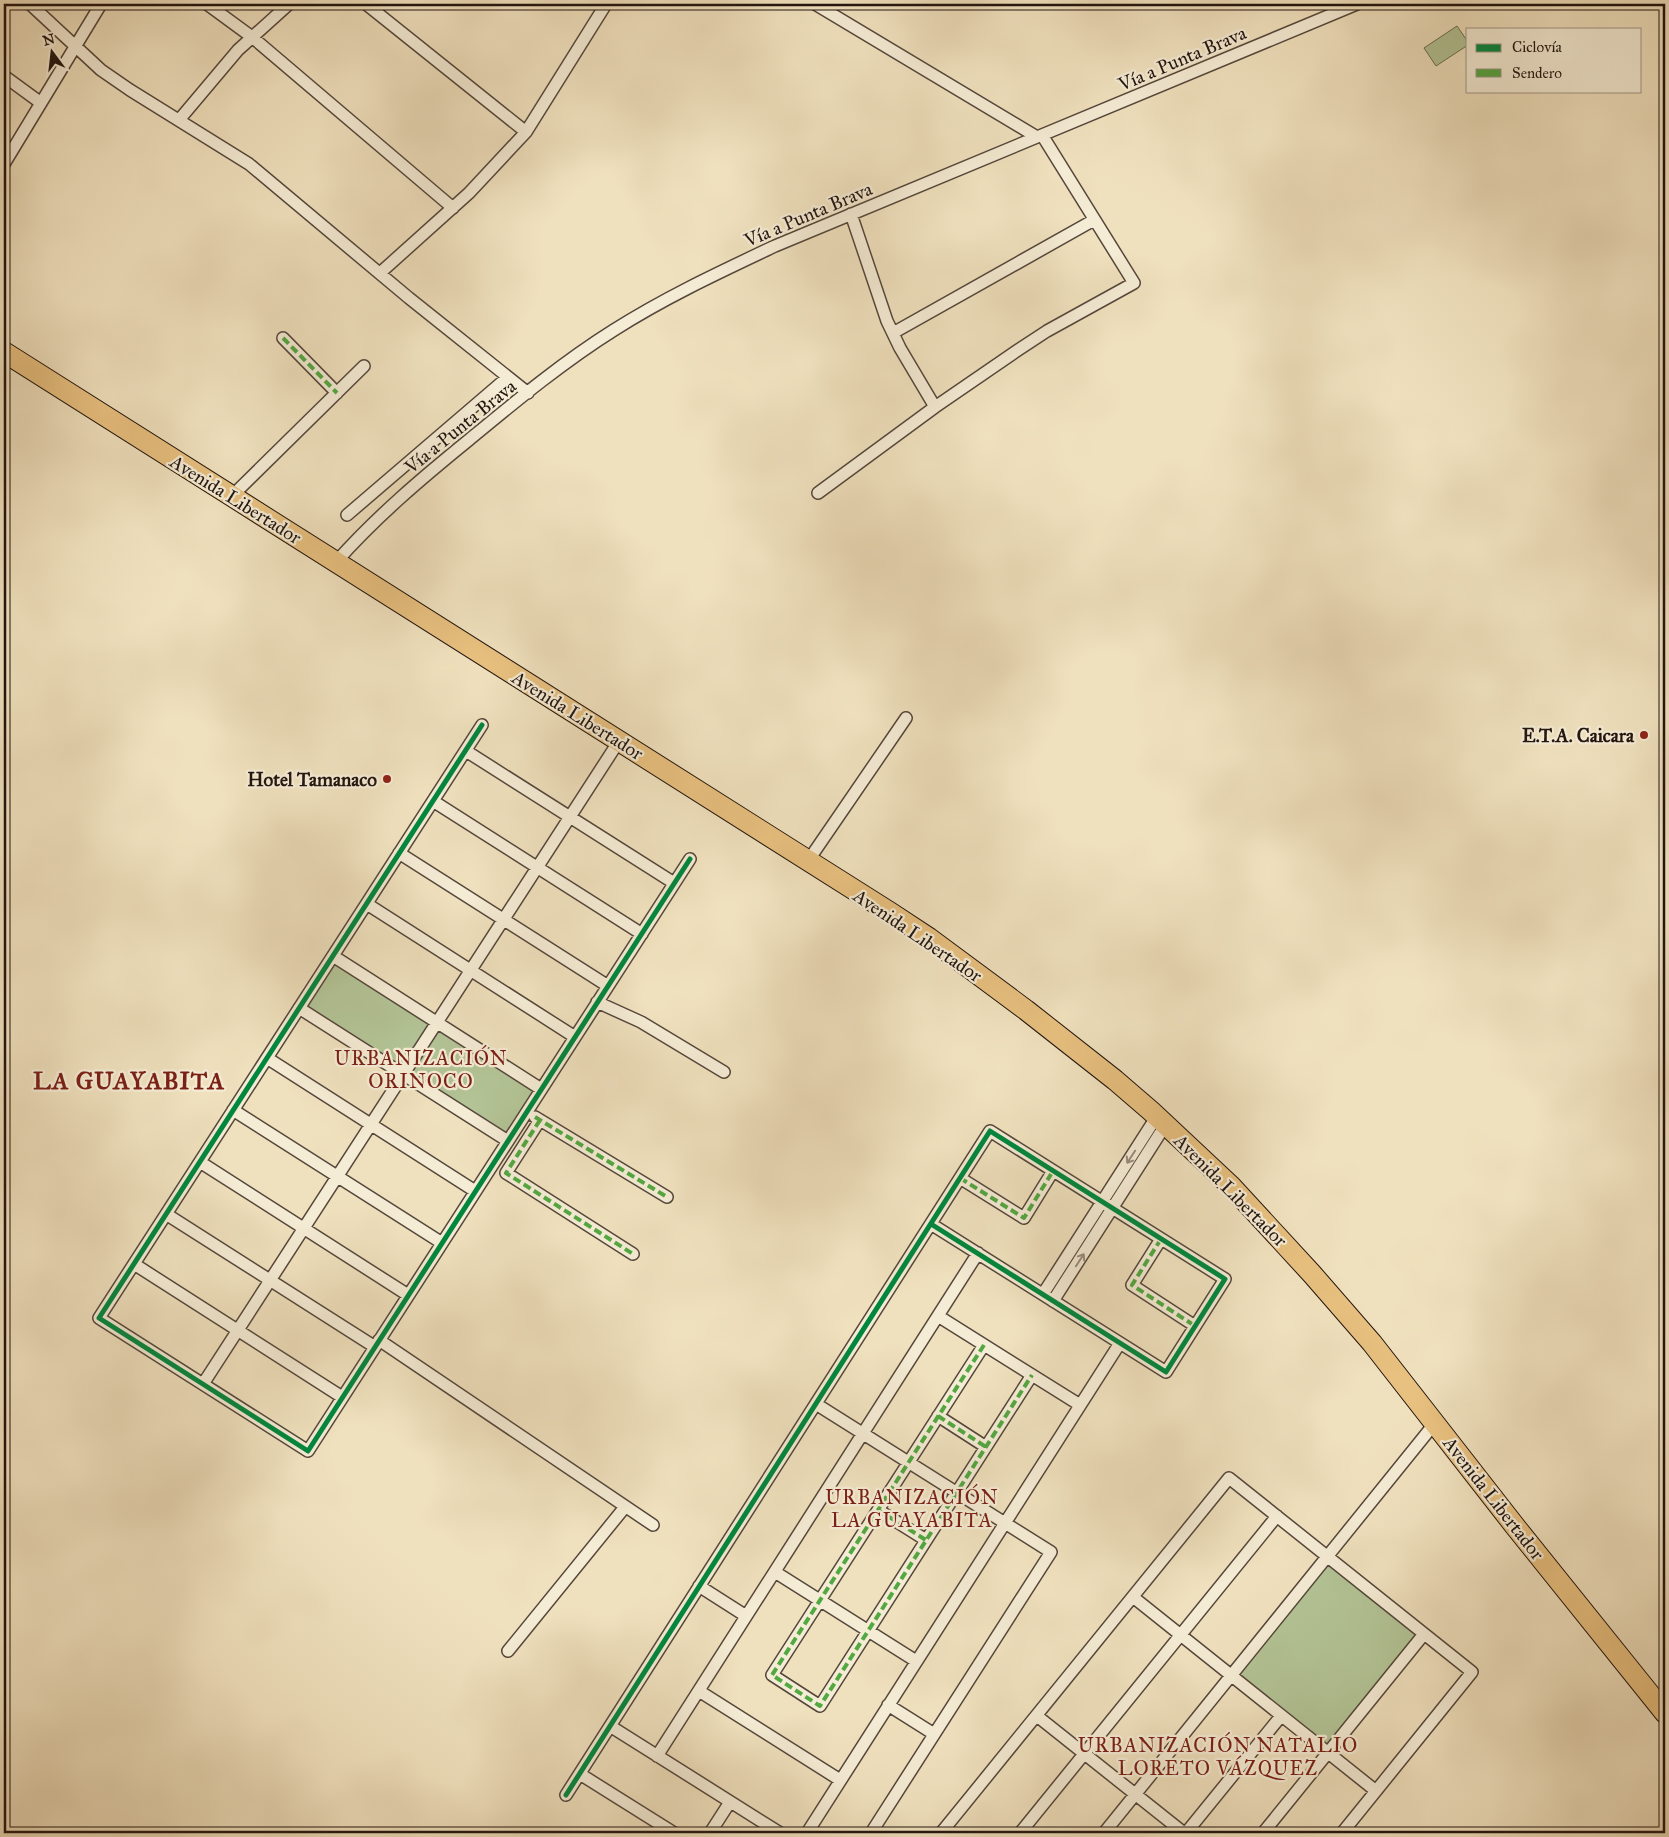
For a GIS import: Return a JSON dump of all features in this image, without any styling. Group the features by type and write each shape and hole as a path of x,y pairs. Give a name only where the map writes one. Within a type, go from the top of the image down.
{"highway":[{"name":"Avenida Libertador","path":"4,352 929,938 1026,1010 1121,1085 1162,1120 1231,1186 1372,1343 1514,1525 1665,1712"}],"street":[{"path":"30,4 101,70 249,164 528,393"},
{"path":"4,164 101,4"},
{"path":"207,4 252,37 453,208"},
{"path":"178,120 233,56 289,4"},
{"path":"366,4 526,132"},
{"path":"380,273 453,208 526,132 606,4"},
{"path":"815,4 1040,136 1134,283 1047,331 935,407 818,492"},
{"name":"Vía a Punta Brava","path":"336,562 378,517 436,467 528,393 588,347 668,298 705,278 775,246 1357,4"},
{"path":"4,76 41,103"},
{"path":"851,214 892,332 935,407"},
{"path":"892,332 1094,220"},
{"path":"283,338 337,393"},
{"path":"232,496 364,366"},
{"path":"347,515 508,377"},
{"path":"808,861 906,718"},
{"path":"482,725 99,1318 308,1451 690,859"},
{"path":"204,1384 619,741"},
{"path":"466,750 674,883"},
{"path":"433,801 642,934"},
{"path":"399,853 608,986"},
{"path":"366,904 575,1036"},
{"path":"332,956 541,1089"},
{"path":"597,1002 641,1022 724,1072"},
{"path":"300,1008 508,1140"},
{"path":"267,1058 476,1191"},
{"path":"233,1110 442,1243"},
{"path":"527,1112 667,1197"},
{"path":"540,1120 506,1173 633,1254"},
{"path":"1048,1298 1162,1120"},
{"path":"566,1795 699,1586 960,1178 990,1132 1225,1279 1166,1372 931,1224"},
{"path":"200,1162 408,1295"},
{"path":"960,1178 1024,1218 1053,1171"},
{"path":"166,1214 377,1344 652,1526"},
{"path":"1161,1239 1132,1286 1195,1326"},
{"path":"657,1756 978,1254"},
{"path":"134,1264 342,1397"},
{"path":"938,1316 1080,1405"},
{"path":"806,1833 1120,1343"},
{"path":"984,1345 772,1675 804,1696 820,1706 1032,1375"},
{"path":"816,1404 1051,1552 871,1833"},
{"path":"938,1416 986,1447"},
{"path":"1104,1833 1435,1422"},
{"path":"941,1833 1229,1478 1472,1672 1342,1833"},
{"path":"508,1651 625,1507"},
{"path":"878,1510 926,1540"},
{"path":"1020,1833 1277,1516"},
{"path":"775,1572 916,1661"},
{"path":"699,1586 746,1616"},
{"path":"1133,1597 1376,1791"},
{"path":"1263,1833 1424,1634"},
{"path":"699,1691 840,1780"},
{"path":"888,1706 934,1734"},
{"path":"1036,1716 1185,1833 1281,1716"},
{"path":"610,1726 780,1833"},
{"path":"580,1774 674,1833"},
{"path":"710,1833 730,1802"}],"green space":[{"path":"1457,26 1466,39 1466,46 1436,66 1424,48"},
{"path":"334,963 430,1024 402,1067 306,1006"},
{"path":"438,1029 535,1091 507,1134 410,1073"},
{"path":"1329,1562 1419,1634 1327,1747 1237,1675"}],"marked path":[{"path":"283,338 337,393"},
{"path":"535,1117 667,1197"},
{"path":"540,1120 506,1173 633,1254"},
{"path":"960,1178 1024,1218 1053,1171"},
{"path":"1161,1239 1132,1285 1195,1326"},
{"path":"984,1345 772,1675 820,1706 1032,1375"},
{"path":"938,1416 986,1447"},
{"path":"878,1510 926,1540"}],"cycle path":[{"path":"482,725 99,1318 308,1451 690,859"},
{"path":"566,1795 990,1131 1225,1279 1166,1372 931,1224"}],"place":[{"name":"E.T.A. Caicara","path":"1644,735"},
{"name":"Hotel Tamanaco","path":"387,779"}],"district":[{"name":"URBANIZACIÓN ORINOCO","path":"421,1070"},
{"name":"LA GUAYABITA","path":"129,1081"},
{"name":"URBANIZACIÓN LA GUAYABITA","path":"912,1508"},
{"name":"URBANIZACIÓN NATALIO LORETO VÁZQUEZ","path":"1218,1756"}]}
